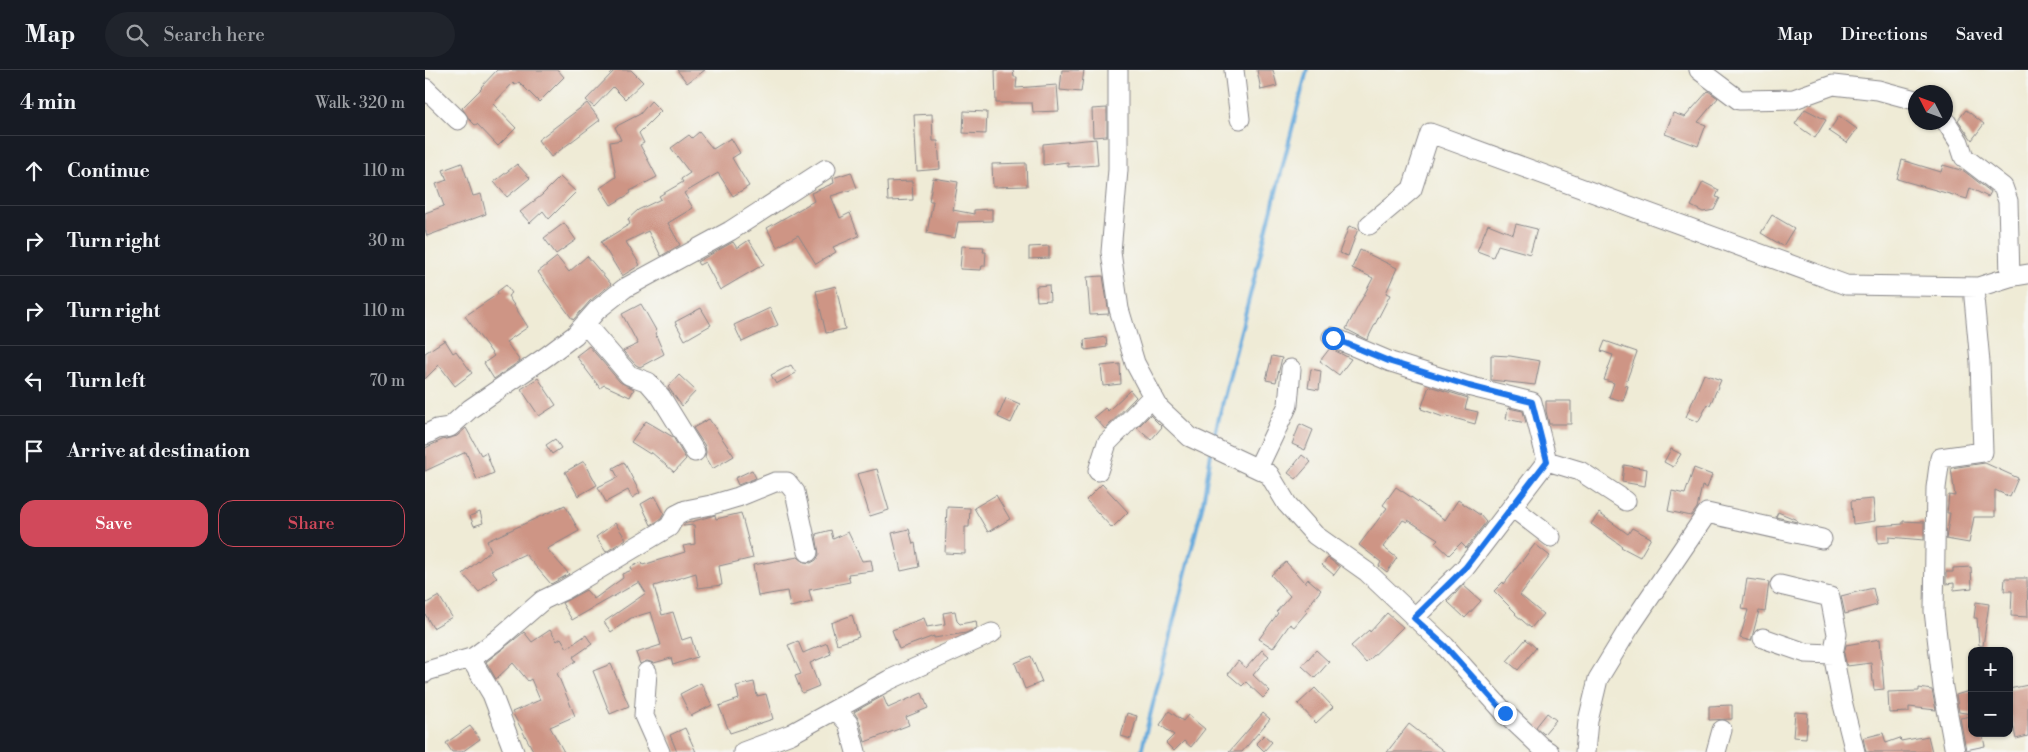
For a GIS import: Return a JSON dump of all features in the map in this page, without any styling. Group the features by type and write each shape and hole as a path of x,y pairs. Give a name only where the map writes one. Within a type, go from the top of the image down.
{"street":[{"path":"1119,70 1118,170 1111,252 1119,309 1135,363 1159,408 1189,437 1269,474 1287,504 1315,535 1367,572 1445,646 1505,713 1541,747 1549,752"},
{"path":"1234,70 1240,119"},
{"path":"1699,70 1739,100 1794,99 1833,85 1878,90 1908,98"},
{"path":"425,88 458,120"},
{"path":"1369,225 1412,189 1430,133 1846,285 1978,287 2019,275 2008,201 2003,187 1964,157 1959,142 1951,130"},
{"path":"425,435 437,429 450,427 470,409 575,335 597,310 625,288 731,231 825,169"},
{"path":"1955,752 1943,688 1934,611 1936,488 1940,458 1983,452 1980,362 1974,298 1978,287"},
{"path":"585,324 629,374 648,382 661,398 695,452"},
{"path":"1333,338 1391,362 1469,386 1532,402 1547,461"},
{"path":"1258,468 1288,405 1291,369"},
{"path":"1098,471 1107,443 1153,396"},
{"path":"1547,461 1580,471 1626,501"},
{"path":"1414,618 1465,568 1547,461"},
{"path":"425,673 471,658 497,640 543,600 564,590 669,527 676,515 685,510 738,497 775,482 787,482 795,492 808,552"},
{"path":"1512,507 1551,536"},
{"path":"1585,752 1598,679 1629,628 1707,513 1822,540"},
{"path":"1780,585 1830,597 1837,634 1833,654 1842,701 1855,752"},
{"path":"743,752 791,734 889,680 992,633"},
{"path":"1763,638 1806,653 1833,654"},
{"path":"471,658 492,694 515,752"},
{"path":"647,672 644,716 660,752"},
{"path":"836,710 848,723 855,752"},
{"path":"1716,752 1722,730"}],"building":[{"path":"497,70 558,70 564,77 539,102 519,82 515,85 513,83 493,104 516,128 498,146 477,124 475,125 469,119 462,108"},
{"path":"615,70 631,70 643,82 625,99 613,87 594,107 586,100"},
{"path":"677,70 705,70 687,83"},
{"path":"995,70 1013,70 1014,77 1017,77 1016,88 1057,85 1059,111 1033,112 1032,103 996,103"},
{"path":"1062,70 1084,70 1081,92 1060,90"},
{"path":"1257,70 1273,70 1277,86 1261,90"},
{"path":"1708,91 1718,98 1698,122 1706,125 1698,146 1665,134 1673,113 1685,117"},
{"path":"651,101 661,111 639,133 644,143 640,145 657,177 630,191 631,193 611,205 600,188 616,177 610,142 621,140 615,127 640,114"},
{"path":"587,103 600,120 551,157 538,140"},
{"path":"1107,108 1107,136 1093,137 1092,109"},
{"path":"1805,109 1826,120 1815,138 1795,124"},
{"path":"1966,110 1984,124 1972,140 1958,120"},
{"path":"964,111 987,112 986,134 963,133"},
{"path":"932,114 933,141 938,141 940,169 917,171 914,115"},
{"path":"1839,116 1857,129 1847,143 1829,131"},
{"path":"699,132 713,149 731,138 740,153 732,158 749,186 733,196 718,173 684,193 693,208 668,223 680,245 661,256 648,231 626,242 640,265 622,276 601,242 630,224 628,219 638,210 661,199 659,196 683,182 681,179 690,173 671,148 689,135 692,138"},
{"path":"1096,139 1098,165 1068,167 1068,162 1043,165 1043,144"},
{"path":"1902,160 1941,172 1943,165 1964,171 1991,192 1988,197 1970,188 1967,199 1897,179"},
{"path":"462,163 473,196 481,194 486,214 427,236 425,213 444,206 436,184 447,180 443,170"},
{"path":"1026,163 1027,186 993,187 992,164"},
{"path":"517,164 530,178 507,197 494,182"},
{"path":"851,172 857,188 831,196 840,218 850,213 859,236 833,247 836,252 816,264 798,235 777,247 767,228 814,201 811,193 834,183 833,178"},
{"path":"560,177 576,192 549,219 543,211 530,223 520,212 542,195"},
{"path":"933,178 958,182 953,210 974,214 974,210 992,209 992,221 958,222 955,238 927,233 933,201 929,201"},
{"path":"912,181 913,200 888,201 887,182"},
{"path":"1703,182 1719,190 1716,197 1720,198 1714,210 1703,212 1691,206"},
{"path":"1772,215 1794,228 1783,246 1761,233"},
{"path":"564,223 576,240 556,254 544,238"},
{"path":"1488,224 1513,234 1516,224 1537,229 1530,254 1498,245 1493,257 1477,251"},
{"path":"1349,226 1358,229 1348,256 1339,253"},
{"path":"749,240 764,264 720,290 705,262 699,265 697,262 733,242 737,248"},
{"path":"962,246 984,247 983,252 986,252 985,266 982,266 981,270 960,269"},
{"path":"1049,246 1049,258 1029,259 1029,247"},
{"path":"1360,250 1397,268 1386,293 1390,295 1367,340 1346,329 1373,278 1352,268"},
{"path":"587,256 611,284 590,301 573,320 538,272 557,257 569,272"},
{"path":"1103,276 1109,314 1090,315 1087,277"},
{"path":"506,285 512,293 508,296 528,327 506,342 520,361 494,379 484,363 494,356 465,316 498,294 497,292"},
{"path":"1049,285 1050,300 1037,301 1036,286"},
{"path":"836,286 845,329 826,333 816,291"},
{"path":"641,304 657,332 655,333 664,354 640,367 623,351 638,344 622,314"},
{"path":"701,308 711,325 685,340 675,322"},
{"path":"770,308 778,325 742,342 734,325"},
{"path":"1106,337 1107,347 1085,350 1084,340"},
{"path":"445,340 453,353 456,351 472,373 455,386 439,365 425,379 425,353"},
{"path":"1605,341 1637,352 1625,385 1628,386 1623,401 1609,397 1614,383 1604,380 1613,355 1601,351"},
{"path":"589,346 620,382 634,389 630,397 604,385 600,388 576,356"},
{"path":"1330,348 1351,359 1339,375 1320,361"},
{"path":"1491,355 1540,361 1535,385 1491,380"},
{"path":"1272,356 1282,358 1276,382 1266,380"},
{"path":"1120,364 1121,384 1103,386 1101,366"},
{"path":"791,365 796,373 776,384 771,375"},
{"path":"1311,369 1321,371 1319,390 1308,388"},
{"path":"1704,374 1721,380 1710,405 1708,404 1698,422 1686,417"},
{"path":"679,375 696,391 682,406 668,387"},
{"path":"538,378 556,405 539,416 521,389"},
{"path":"1429,386 1468,398 1465,409 1478,412 1475,424 1447,416 1446,418 1421,409"},
{"path":"1130,390 1136,397 1105,429 1094,417 1105,408 1108,411"},
{"path":"1006,398 1020,404 1011,423 998,417"},
{"path":"1546,401 1571,401 1571,424 1549,424"},
{"path":"1508,408 1523,411 1526,423 1506,419"},
{"path":"1150,415 1162,427 1151,440 1137,428"},
{"path":"709,419 734,456 712,469 705,457 705,446 693,428"},
{"path":"646,421 673,437 686,459 674,472 651,452 650,454 631,442"},
{"path":"1300,424 1313,430 1305,450 1292,444"},
{"path":"466,428 481,455 486,452 494,473 477,480 466,452 425,471 425,448 442,440 457,436"},
{"path":"555,439 561,448 552,454 546,445"},
{"path":"1671,449 1681,454 1673,467 1664,462"},
{"path":"1302,455 1311,462 1296,479 1288,473"},
{"path":"584,461 597,485 578,496 565,472"},
{"path":"624,462 640,493 632,498 628,490 606,502 598,487 618,477 613,468"},
{"path":"1985,463 2018,478 2010,497 1995,490 1995,517 1974,517 1969,543 1946,539 1950,513 1947,513 1949,495 1955,496 1951,468"},
{"path":"1624,465 1647,469 1645,486 1622,482"},
{"path":"1694,468 1712,475 1707,488 1702,486 1697,508 1691,516 1668,511 1672,491 1685,494"},
{"path":"877,469 889,510 870,516 857,474"},
{"path":"752,470 756,478 738,485 735,478"},
{"path":"1102,484 1128,512 1112,528 1086,500"},
{"path":"1396,487 1445,520 1458,500 1480,515 1486,522 1466,548 1461,543 1449,555 1435,542 1438,539 1408,520 1407,522 1403,520 1383,547 1397,558 1387,572 1379,566 1381,562 1359,545 1387,508 1383,505"},
{"path":"996,495 1010,519 988,532 974,508"},
{"path":"655,496 664,513 661,519 651,525 641,504"},
{"path":"1873,499 1875,521 1853,524 1851,501"},
{"path":"565,505 579,531 547,549 569,574 551,584 525,554 491,570 497,577 479,592 463,574 491,550 487,541"},
{"path":"947,507 970,508 969,527 965,527 965,554 945,553"},
{"path":"480,512 483,523 474,526 470,516"},
{"path":"1778,512 1797,520 1797,522 1776,517"},
{"path":"741,513 753,558 719,566 722,585 698,588 696,573 654,586 662,615 673,612 682,640 691,637 697,657 673,665 671,658 654,663 647,661 640,664 636,653 661,645 651,612 631,618 611,632 604,622 646,593 639,582 572,620 562,603 586,590 594,599 623,578 622,574 632,570 631,567 642,562 643,565 685,552 683,546 695,544 694,525 683,526 684,524 715,515 716,519"},
{"path":"1599,513 1628,534 1632,528 1651,538 1640,557 1621,547 1591,524"},
{"path":"1903,521 1924,522 1924,540 1889,537 1889,542 1878,543 1877,526 1903,524"},
{"path":"615,523 626,539 606,552 596,537"},
{"path":"909,529 913,544 915,543 919,567 901,571 892,533"},
{"path":"831,530 833,539 848,532 862,561 871,560 873,571 848,574 850,582 809,590 812,602 790,607 787,591 758,596 753,565 798,557 804,562 811,563 819,555 816,534"},
{"path":"1535,544 1550,556 1520,595 1543,614 1531,628 1494,591 1503,582 1504,584"},
{"path":"1328,558 1340,567 1334,575 1322,565"},
{"path":"1286,562 1305,583 1308,579 1321,590 1305,610 1307,612 1294,627 1290,624 1273,648 1259,639 1278,613 1276,612 1290,596 1271,575"},
{"path":"1971,567 1972,588 1954,590 1954,583 1946,584 1946,572 1953,572 1953,568"},
{"path":"2005,578 2027,578 2028,617 2011,616 2012,591 2004,591"},
{"path":"1747,579 1769,582 1765,612 1759,611 1751,641 1740,638 1748,610 1742,609"},
{"path":"1463,585 1481,601 1465,618 1448,602"},
{"path":"1873,588 1877,605 1845,614 1841,596"},
{"path":"439,596 452,617 433,628 425,614 425,604"},
{"path":"1976,602 1989,604 1983,646 1979,645 1977,618 1974,618"},
{"path":"955,611 957,621 960,624 976,621 977,628 966,633 934,638 934,636 899,649 892,630 924,618 927,627 945,624 943,613"},
{"path":"1387,613 1403,627 1366,663 1351,646 1369,630 1370,632"},
{"path":"852,615 859,637 837,644 831,623"},
{"path":"550,630 557,641 561,638 567,648 586,635 592,644 573,657 576,661 557,673 575,716 550,727 564,752 534,752 512,712 540,700 531,679 528,681 513,663 496,679 486,662 524,632 532,642"},
{"path":"1526,639 1536,648 1518,670 1507,661"},
{"path":"1880,639 1884,689 1874,690 1871,663 1847,666 1844,654 1846,645"},
{"path":"798,641 803,653 827,643 831,654 810,663 819,686 802,693 795,676 801,674 788,645"},
{"path":"1262,650 1269,656 1253,675 1270,691 1263,698 1246,682 1242,686 1228,674 1238,661 1246,668"},
{"path":"1316,650 1329,662 1315,678 1302,666"},
{"path":"1031,656 1042,682 1025,689 1015,663"},
{"path":"611,664 629,706 610,714 593,671"},
{"path":"754,682 757,696 766,694 773,719 730,733 719,706 739,699 736,686"},
{"path":"701,683 712,705 691,716 680,694"},
{"path":"2028,685 2028,736 2016,739 2013,725 2013,688"},
{"path":"1315,688 1333,707 1316,723 1298,704"},
{"path":"1919,688 1932,690 1936,710 1909,707 1909,712 1889,713 1888,692 1919,691"},
{"path":"1968,691 1968,713 1959,712 1956,695"},
{"path":"922,693 928,708 906,717 909,725 865,742 859,720 854,712 883,696 888,708"},
{"path":"1732,705 1732,719 1709,720 1709,706"},
{"path":"1169,711 1183,721 1188,715 1205,729 1191,747 1184,741 1174,751 1166,743 1174,735 1160,725"},
{"path":"1795,712 1808,713 1806,738 1793,737"},
{"path":"1127,713 1137,716 1131,739 1121,736"},
{"path":"1263,713 1270,719 1242,752 1229,752"},
{"path":"1547,713 1556,720 1544,734 1536,727"},
{"path":"1968,717 1968,737 1983,737 1985,746 1966,750 1960,718"},
{"path":"1409,724 1445,752 1387,752"},
{"path":"470,726 480,739 462,752 452,752 446,743"},
{"path":"685,728 696,752 677,752 670,735"},
{"path":"1883,733 1886,743 1900,738 1901,741 1928,736 1932,752 1866,752 1863,738"},
{"path":"1264,735 1272,742 1264,751 1256,743"}],"waterway":[{"path":"1213,441 1307,70"},
{"path":"1141,752 1203,503 1211,453"}],"route":[{"path":"1333,338 1391,362 1469,386 1532,402 1547,461 1465,568 1414,618 1445,646 1505,713"}]}
